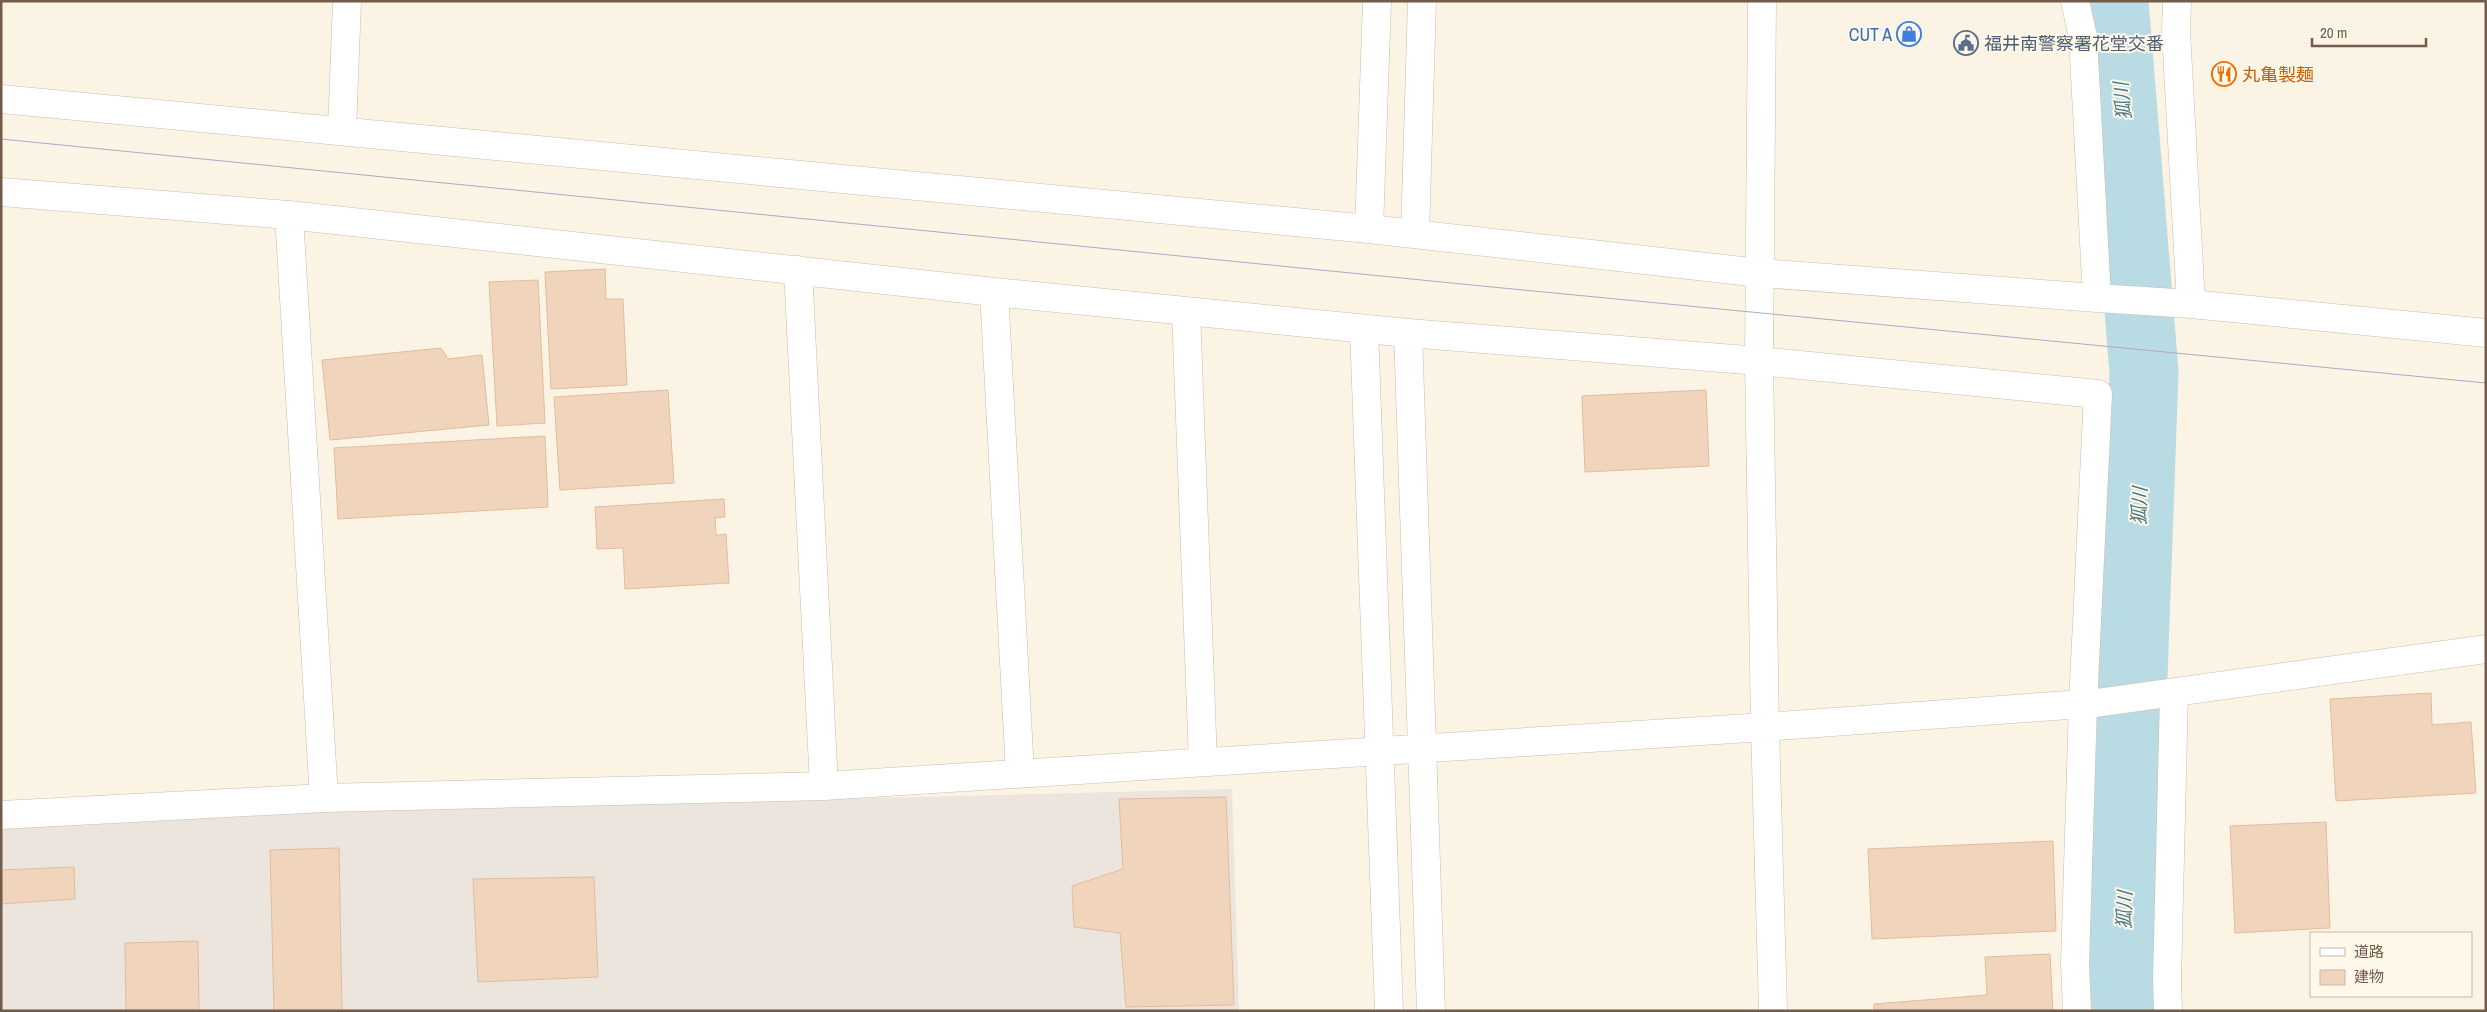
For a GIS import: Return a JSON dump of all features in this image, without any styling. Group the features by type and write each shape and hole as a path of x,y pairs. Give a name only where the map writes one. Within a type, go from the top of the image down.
{"street":[{"path":"342,131 347,1"},
{"path":"1369,229 1377,1"},
{"path":"1415,234 1422,1"},
{"path":"1762,1 1759,361 1765,727 1773,1011"},
{"path":"2075,1 2083,37 2104,298"},
{"path":"2177,1 2176,32 2183,303"},
{"path":"1,99 1369,229 1760,273 2183,303 2486,333"},
{"path":"1,192 289,215 994,292 1364,329 1759,361 2098,394 2090,704 2075,964 2077,1011"},
{"path":"289,215 324,798"},
{"path":"798,270 824,786"},
{"path":"994,292 1020,773"},
{"path":"1186,311 1203,762"},
{"path":"1364,329 1389,1011"},
{"path":"1408,333 1431,1011"},
{"path":"1,815 324,798 824,786 1422,747 1765,727 2090,704 2486,649"},
{"path":"2168,1011 2167,981 2174,693"}],"shaded area":[{"path":"1232,789 1239,1011 1,1011 1,820"}],"building":[{"path":"605,269 606,299 623,299 627,385 551,389 545,272"},
{"path":"538,280 545,423 497,426 489,282"},
{"path":"441,348 448,359 482,355 489,425 330,440 322,360"},
{"path":"668,390 674,483 560,490 554,397"},
{"path":"1706,390 1709,466 1585,472 1582,396"},
{"path":"545,436 548,507 338,519 334,448"},
{"path":"724,499 725,517 715,518 716,535 726,534 729,583 625,589 623,548 597,549 595,507"},
{"path":"2431,693 2432,725 2471,722 2476,793 2336,801 2330,699"},
{"path":"1226,797 1234,1005 1126,1007 1120,933 1074,927 1072,886 1123,869 1119,799"},
{"path":"2326,822 2330,928 2235,933 2230,826"},
{"path":"2053,841 2056,931 1872,939 1868,849"},
{"path":"339,848 342,1011 274,1011 270,850"},
{"path":"74,867 75,899 1,904 1,870"},
{"path":"594,877 598,977 478,982 473,879"},
{"path":"198,941 199,1011 126,1011 125,943"},
{"path":"2050,954 2053,1011 1874,1011 1874,1004 1987,995 1985,957"}],"waterway":[{"name":"狐川","path":"2114,1 2144,372 2121,1011"}],"tram line":[{"path":"1,139 1492,287 2486,383"}],"place":[{"name":"CUT A","path":"1909,34"},
{"name":"福井南警察署花堂交番","path":"1966,43"},
{"name":"丸亀製麺","path":"2224,74"}]}
